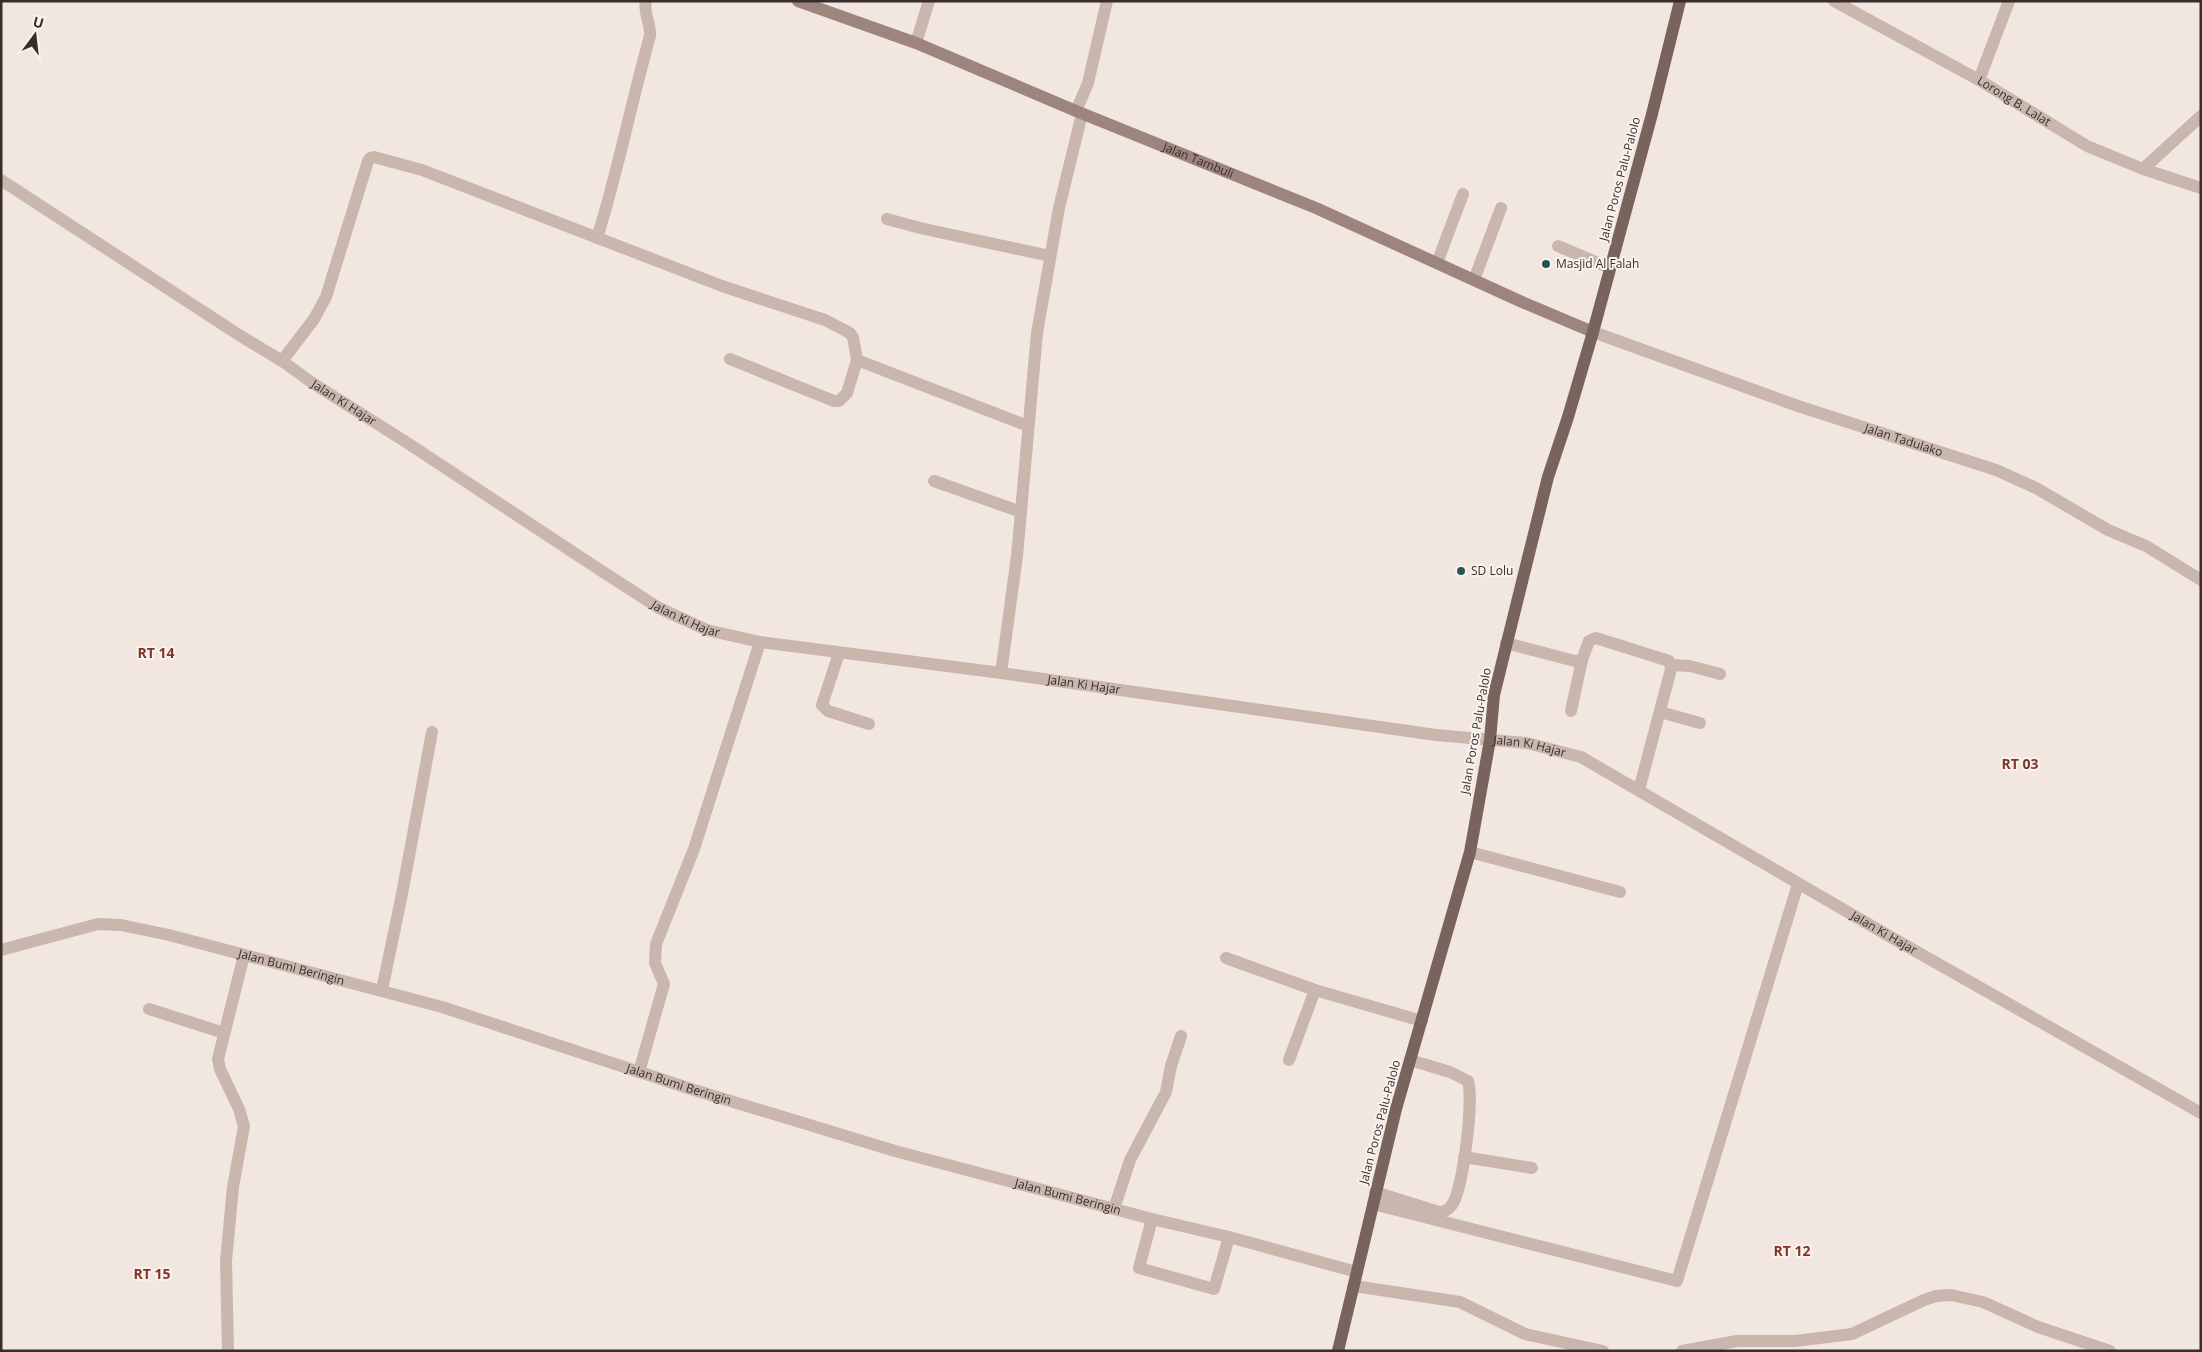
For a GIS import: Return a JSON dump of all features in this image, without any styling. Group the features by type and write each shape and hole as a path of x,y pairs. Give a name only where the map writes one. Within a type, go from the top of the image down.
{"main road":[{"name":"Jalan Poros Palu-Palolo","path":"1338,1351 1396,1109 1470,852 1490,740 1494,695 1506,643 1548,478 1593,332 1652,114 1680,1"}],"street":[{"path":"597,238 610,196 632,101 650,36 650,28 644,13 646,1"},
{"name":"Jalan Tambuli","path":"798,1 916,43 1079,113 1316,208 1593,332"},
{"path":"916,43 929,1"},
{"path":"1001,673 1021,512 1037,333 1059,208 1079,113 1107,1"},
{"name":"Lorong B. Lalat","path":"1834,1 1979,80 2087,146 2143,169 2201,188"},
{"path":"1979,80 2009,1"},
{"path":"2143,169 2201,116"},
{"path":"282,361 314,319 326,297 353,206 370,158 393,161 422,170 722,286 825,320 843,328 853,337 858,360 847,393 840,401 834,402 730,359"},
{"name":"Jalan Ki Hajar","path":"1,180 659,608 707,630 760,642 1001,673 1436,736 1537,744 1581,757 1798,884 2201,1113"},
{"path":"1437,263 1463,194"},
{"path":"1474,280 1501,208"},
{"path":"887,219 1050,256"},
{"path":"1558,246 1610,268"},
{"name":"Jalan Tadulako","path":"1593,332 1798,406 1996,470 2036,488 2108,530 2146,546 2201,580"},
{"path":"858,360 1028,426"},
{"path":"934,481 1021,512"},
{"path":"1571,711 1582,660 1588,643 1594,638 1669,661 1671,665 1639,790"},
{"path":"639,1072 664,984 655,963 656,944 694,849 760,642"},
{"path":"1506,643 1572,660 1582,660"},
{"path":"839,653 822,705 828,711 869,724"},
{"path":"1671,665 1690,666 1720,674"},
{"path":"1660,712 1700,723"},
{"path":"382,990 404,885 432,732"},
{"path":"1470,852 1620,892"},
{"path":"1374,1198 1677,1281 1798,884"},
{"name":"Jalan Bumi Beringin","path":"1,950 69,930 109,923 169,936 382,990 502,1026 639,1072 831,1132 1114,1209 1229,1237 1357,1272"},
{"path":"228,1351 226,1261 234,1187 244,1126 239,1109 220,1069 218,1059 244,954"},
{"path":"1226,958 1315,990 1422,1021"},
{"path":"1289,1060 1315,990"},
{"path":"149,1009 224,1033"},
{"path":"1114,1209 1130,1160 1166,1092 1171,1066 1182,1036"},
{"path":"1374,1198 1442,1212 1451,1206 1454,1201 1464,1157 1471,1094 1468,1081 1450,1072 1410,1060"},
{"path":"1464,1157 1532,1168"},
{"path":"1152,1219 1139,1268 1214,1289 1229,1237"},
{"path":"1354,1286 1460,1302 1525,1334 1603,1351"},
{"path":"1682,1351 1737,1341 1795,1341 1852,1334 1924,1300 1936,1296 1951,1295 1982,1302 2038,1327 2110,1351"}],"place":[{"name":"Masjid Al Falah","path":"1546,264"},
{"name":"SD Lolu","path":"1461,571"}],"district":[{"name":"RT 14","path":"156,653"},
{"name":"RT 03","path":"2020,764"},
{"name":"RT 12","path":"1792,1251"},
{"name":"RT 15","path":"152,1274"}]}
